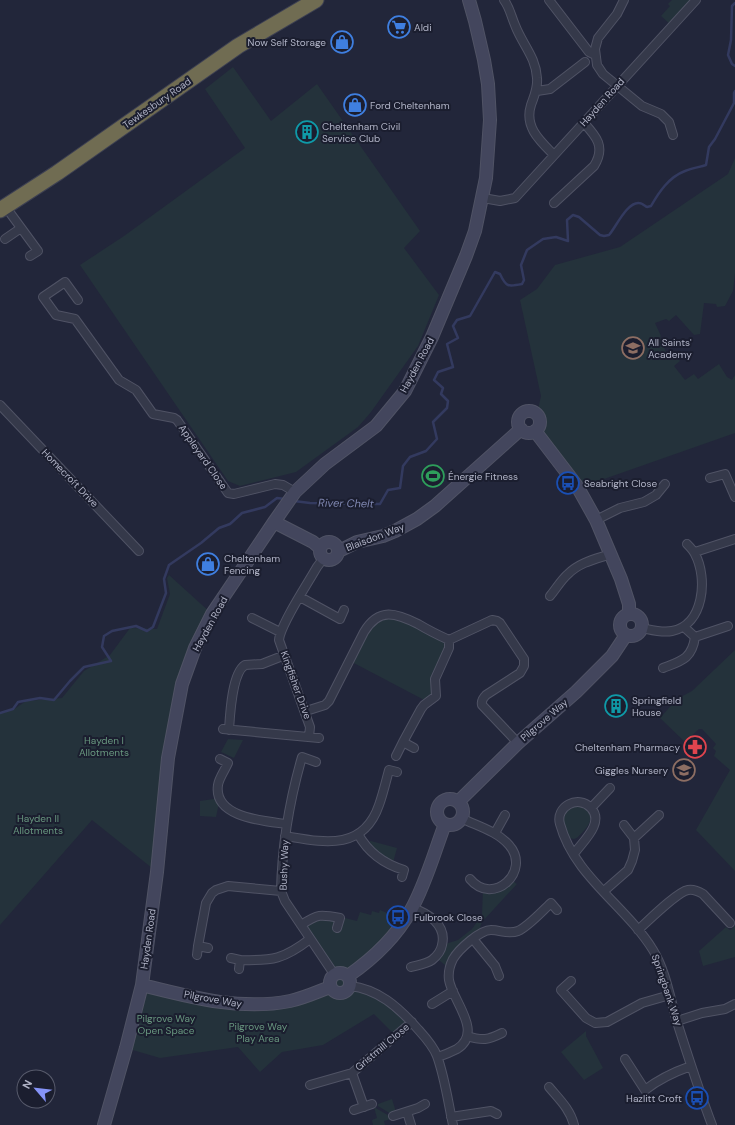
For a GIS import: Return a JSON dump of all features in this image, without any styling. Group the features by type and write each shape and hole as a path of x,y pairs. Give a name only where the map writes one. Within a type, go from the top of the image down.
{"highway":[{"name":"Tewkesbury Road","path":"3,208 57,173 238,46 316,0"}],"street":[{"name":"Hayden Road","path":"104,1125 142,985 157,872 165,776 182,684 195,648 212,614 291,497 325,464 376,426 405,391 432,337 476,230 488,166 490,139 489,100 480,40 469,0"},
{"path":"504,0 512,14 515,26 531,54 537,74 536,91 530,108 531,125 536,136 554,155"},
{"path":"549,0 589,52 595,55"},
{"path":"624,0 617,14 598,38 595,49 597,65 603,74 645,108 661,114 669,122 673,135"},
{"name":"Hayden Road","path":"483,198 500,201 515,198 696,0"},
{"path":"536,91 550,89 584,62"},
{"path":"554,203 594,166 598,159 599,149 597,139 584,123"},
{"path":"3,208 38,250 30,256"},
{"path":"5,239 20,228"},
{"name":"Appleyard Close","path":"78,300 65,282 43,298 56,315 75,319 119,380 136,390 153,414 172,417 177,420 228,493 234,494 279,484 291,497"},
{"name":"Homecroft Drive","path":"0,405 139,550"},
{"path":"531,411 537,414 540,419 540,424 535,431 530,433 524,432 521,429 518,421 520,417 526,412 531,411"},
{"name":"Blaisdon Way","path":"322,553 322,544 326,542 331,542 337,546 339,551 357,542 383,536 417,519 435,506 521,429"},
{"path":"535,431 577,486 596,520 611,554 629,604 629,614"},
{"path":"710,478 726,470 735,497"},
{"path":"596,520 620,508 644,502 656,495 665,484"},
{"path":"252,618 280,632 317,567 322,553 313,542 274,522"},
{"path":"695,552 735,539"},
{"path":"642,628 665,632 672,631 684,627 696,611 702,592 702,579 695,552 687,544"},
{"path":"550,596 574,568 611,554"},
{"path":"300,597 340,618 344,610"},
{"path":"306,711 325,705 329,701 364,632 370,624 378,618 387,614 398,615 449,640"},
{"path":"629,614 634,614 639,617 642,622 642,628 636,635 626,635 620,630 619,626 622,618 629,614"},
{"path":"449,640 492,620 497,620 500,623 524,660 524,666 520,673 486,695 483,698 482,705 518,743"},
{"path":"695,637 728,626"},
{"path":"684,627 695,637"},
{"name":"Kingfisher Drive","path":"280,632 280,640 306,711 310,727 308,737"},
{"name":"Pilgrove Way","path":"458,802 518,743 587,682 612,656 626,635"},
{"path":"663,668 686,658 694,645 695,637"},
{"path":"396,756 421,709 436,696 435,679 449,648 449,640"},
{"path":"285,655 262,664 246,664 240,669 235,684 226,730 319,738"},
{"path":"403,742 414,748"},
{"name":"Bushy Way","path":"316,762 302,757 286,824 281,891 285,901 334,974"},
{"path":"220,759 228,763 218,784 220,798 226,808 236,814 286,824"},
{"path":"285,836 328,842 344,840 358,834 368,825 375,815 389,770 397,772"},
{"path":"574,854 594,828 595,814 591,808 610,788"},
{"path":"446,800 458,802 462,810 461,818 458,822 452,825 445,824 437,815 438,807 446,800"},
{"name":"Springbank Way","path":"591,808 586,804 578,802 564,807 559,814 562,834 577,860 638,930 653,950 662,969 691,1066 712,1125"},
{"path":"495,833 505,815"},
{"path":"634,838 659,815"},
{"path":"461,818 495,833 506,841 513,850 516,860 513,875 502,886 493,889 478,887 470,879"},
{"path":"445,824 412,908 400,928 349,981 347,991 342,993 335,992 330,987 330,980 334,974 342,972 349,981 380,996 392,1004 412,1022 429,1042 438,1057 452,1121 494,1110"},
{"path":"604,891 624,874 630,866 634,856 634,838 624,825"},
{"path":"358,834 376,856 392,866 404,870 402,877"},
{"path":"197,955 206,902 216,890 228,886 281,891"},
{"path":"638,930 680,894 692,890 703,894 730,923"},
{"path":"438,1057 457,1049 467,1036 467,1023 449,980 451,963 456,955 473,939 487,931 494,930 508,933 520,930 551,903 557,910"},
{"path":"411,968 427,962 435,957 441,949 443,940 443,935 436,921 425,913 412,908"},
{"path":"301,925 314,917 323,915 340,918 338,928"},
{"path":"231,958 240,960 263,960 277,958 295,951 310,939"},
{"path":"473,939 495,966 499,976"},
{"path":"198,946 208,948"},
{"path":"238,969 240,960"},
{"path":"572,981 561,990 586,1018 600,1024 607,1022 642,1004 670,995"},
{"name":"Pilgrove Way","path":"142,985 226,1004 249,1006 291,1001 330,987"},
{"path":"432,1004 453,990"},
{"path":"677,1021 702,1013 726,1009 735,1004"},
{"name":"Gristmill Close","path":"310,1084 352,1073 412,1022"},
{"path":"467,1036 475,1039 486,1040 502,1032"},
{"path":"625,1059 645,1090 657,1081 681,1069 691,1066"},
{"name":"Gristmill Close","path":"352,1073 368,1105 354,1110"},
{"path":"548,1087 567,1107 574,1125"},
{"path":"393,1116 425,1104"},
{"path":"407,1112 411,1125"}],"green space":[{"path":"672,0 696,0 672,26 661,16 670,6 668,4"},
{"path":"233,67 271,121 317,84 420,231 404,248 439,295 418,346 371,412 358,427 296,472 240,486 228,481 80,265 124,236 245,148 205,89"},
{"name":"All Saints' Academy","path":"735,158 735,273 733,291 725,306 717,307 716,304 704,303 700,334 694,335 676,315 669,321 666,319 655,323 668,357 675,355 680,361 674,366 685,380 694,374 698,379 719,364 727,377 732,380 735,375 735,433 587,485 581,493 538,428 540,421 537,414 541,396 520,300 537,289 555,265 620,247 728,174"},
{"name":"Hayden I Allotments","path":"169,575 212,614 182,684 157,872 92,820 0,925 0,713 13,710 26,701 62,698 84,671 110,655 130,628 157,629 170,594 167,578"},
{"path":"387,614 449,640 436,688 428,702 350,661 364,632"},
{"path":"735,650 735,871 696,830 730,770 714,756 716,751 713,748 716,744 702,729 699,729 685,742 660,718 677,699 692,691"},
{"path":"228,739 243,740 234,758 221,752"},
{"path":"220,798 216,817 200,816 200,801"},
{"path":"572,806 589,811 591,818 582,833 574,839 568,836 563,819 567,810"},
{"path":"371,841 397,848 392,866 365,844"},
{"path":"510,879 517,884 482,922 480,927 484,932 473,939 450,969 435,957 442,945 458,940 472,929 482,915 483,888 488,889"},
{"name":"Pilgrove Way Open Space","path":"389,909 408,915 350,979 351,984 368,989 412,1022 396,1036 374,1014 323,1045 282,1052 260,1072 238,1047 160,1058 126,1048 142,985 270,1004 329,982 332,977 301,925 314,917 345,918 357,921 360,912 371,915 372,911 379,913 380,910 387,913"},
{"path":"735,926 735,957 703,966 699,951 726,927 730,930"},
{"path":"586,1031 586,1036 603,1068 584,1080 561,1052"},
{"path":"392,1099 396,1112 391,1114 378,1106 378,1104"},
{"path":"374,1107 391,1117 391,1119 384,1121 385,1125 373,1125 372,1120 377,1118"}],"waterway":[{"name":"River Chelt","path":"735,3 732,6 731,40 728,55 732,64 735,66"},
{"name":"River Chelt","path":"294,501 310,503 380,504 388,490 400,488 403,466 410,457 426,451 437,439 433,422 447,408 448,401 441,394 443,388 434,380 438,372 453,367 447,344 458,338 453,326 457,320 470,316 495,272 500,274 506,284 510,286 522,284 524,280 521,265 527,250 543,239 556,237 568,241 567,220 573,215 579,217 600,235 609,235 630,206 639,203 647,207 651,206 661,190 674,177 688,170 706,165 709,147 715,139 734,103 735,91"},
{"name":"River Chelt","path":"0,713 13,709 18,702 40,698 54,700 84,667 111,661 102,647 104,636 112,631 136,626 147,631 153,627 166,593 164,579 169,565 201,543 219,528 230,524 242,513 265,507 277,498 285,499"}],"place":[{"name":"Aldi","path":"399,27"},
{"name":"Now Self Storage","path":"342,42"},
{"name":"Ford Cheltenham","path":"355,105"},
{"name":"Cheltenham Civil Service Club","path":"307,132"},
{"name":"All Saints' Academy","path":"633,348"},
{"name":"Énergie Fitness","path":"433,476"},
{"name":"Seabright Close","path":"568,483"},
{"name":"Cheltenham Fencing","path":"208,564"},
{"name":"Springfield House","path":"616,706"},
{"name":"Cheltenham Pharmacy","path":"695,747"},
{"name":"Giggles Nursery","path":"684,770"},
{"name":"Fulbrook Close","path":"398,917"},
{"name":"Hazlitt Croft","path":"697,1098"}],"park label":[{"name":"Hayden II Allotments","path":"38,824"},
{"name":"Pilgrove Way Play Area","path":"258,1032"}]}
